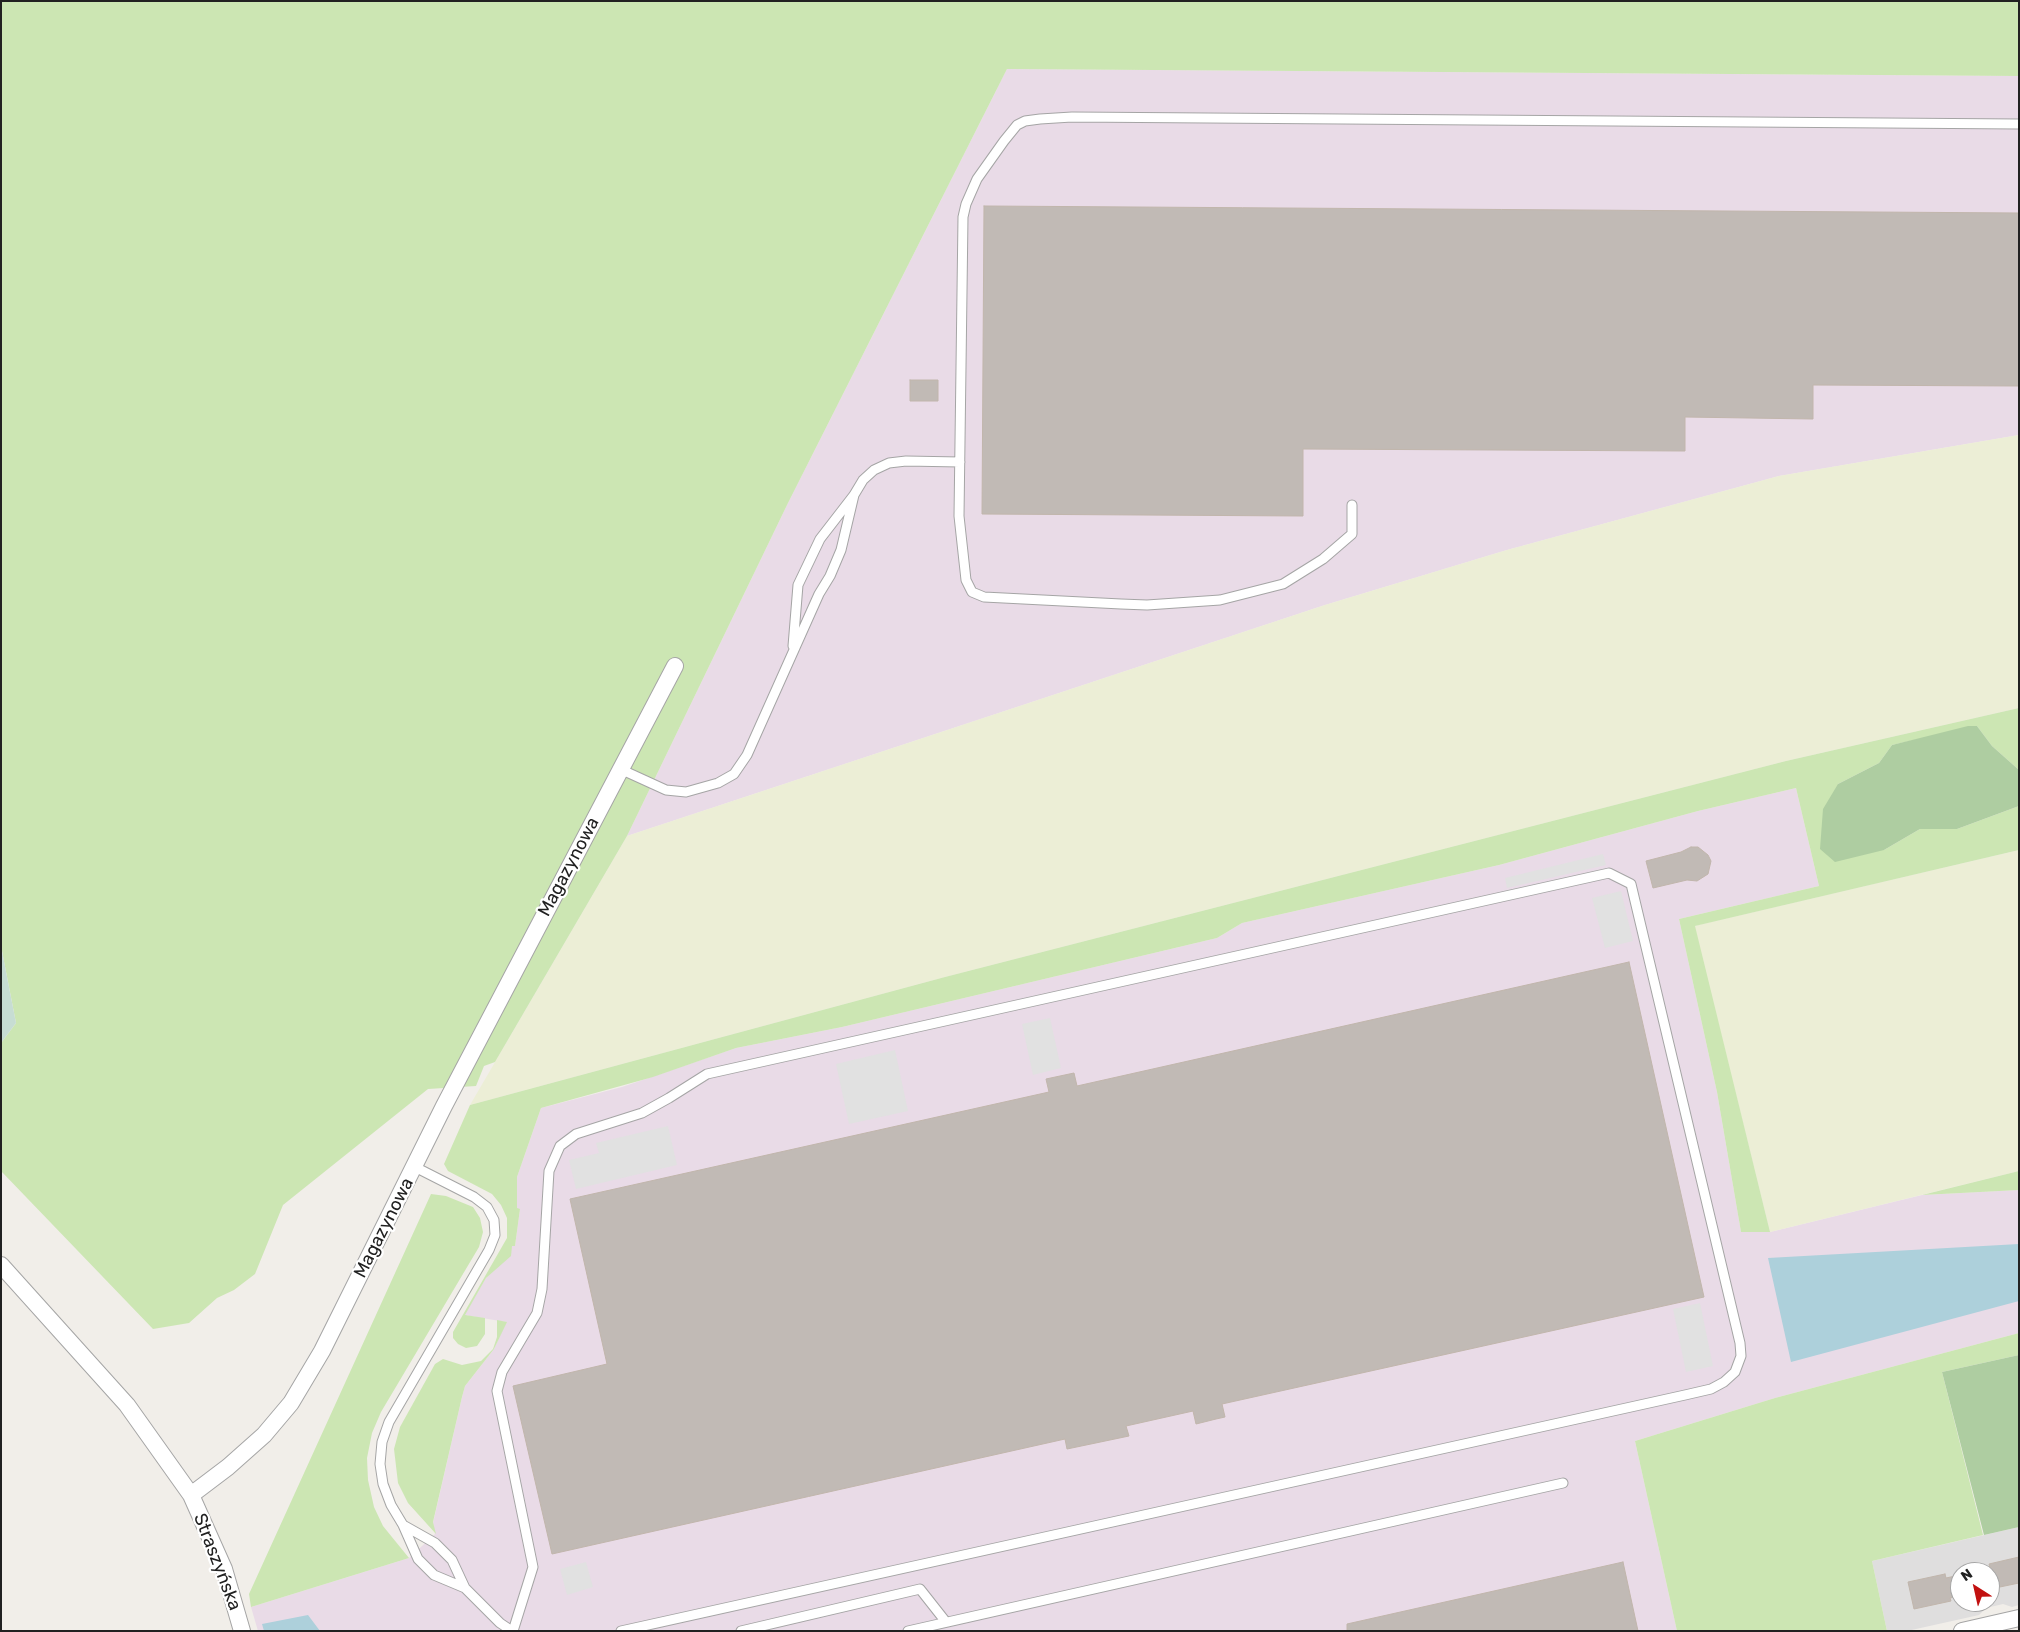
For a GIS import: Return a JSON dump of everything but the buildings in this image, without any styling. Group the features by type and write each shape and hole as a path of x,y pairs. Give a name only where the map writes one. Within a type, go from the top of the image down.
{"street":[{"name":"Magazynowa","path":"191,1494 228,1467 264,1435 291,1403 322,1351 444,1106 675,666"},
{"path":"1,1265 127,1405 191,1494"},
{"name":"Straszyńska","path":"191,1494 224,1569 242,1631"},
{"path":"1962,1631 2019,1618"}],"lane":[{"path":"1352,505 1352,534 1323,559 1283,584 1220,600 1147,605 984,597 972,592 966,580 959,516 963,217 966,204 977,179 1011,130 1025,121 1082,118 2019,124"},
{"path":"792,654 798,585 820,539 854,495 863,480 874,470 889,463 906,461 960,462"},
{"path":"620,769 675,792 697,791 729,779 740,767 841,550 854,495"},
{"path":"403,1525 435,1543 452,1560 465,1588 500,1623 512,1631 533,1567 497,1391 502,1372 537,1313 542,1289 549,1171 560,1146 576,1134 642,1112 669,1098 707,1074 1609,873 1631,884 1740,1343 1740,1356 1735,1372 1724,1382 1711,1389 1685,1396 622,1631"},
{"path":"415,1167 474,1197 487,1207 494,1220 495,1235 489,1250 389,1422 382,1442 380,1464 391,1505 403,1525 418,1559 434,1575 465,1588"},
{"path":"908,1631 1563,1483"},
{"path":"741,1631 920,1589 946,1622"}],"shaded area":[{"path":"1007,69 2019,76 2019,435 1779,476 1507,550 1325,605 627,836 788,503"},
{"path":"1796,788 1819,886 1679,919 1717,1092 1741,1232 1770,1232 1922,1195 2019,1190 2019,1333 1775,1398 1635,1441 1677,1631 258,1631 251,1607 409,1558 435,1534 433,1523 465,1386 494,1349 506,1322 464,1315 486,1278 512,1245 515,1246 520,1209 517,1209 517,1177 541,1108 622,1087 736,1048 842,1027 1217,938 1242,923 1499,865 1698,811"},
{"path":"1603,854 1606,865 1507,888 1505,878"},
{"path":"1621,891 1633,941 1605,948 1592,898"},
{"path":"1050,1018 1061,1068 1033,1075 1022,1024"},
{"path":"895,1050 908,1111 849,1124 836,1064"},
{"path":"668,1126 677,1165 576,1189 569,1160 599,1153 596,1143"},
{"path":"1700,1303 1713,1366 1686,1372 1673,1309"},
{"path":"2019,1527 2019,1605 2012,1607 2000,1605 2000,1562 1950,1562 1950,1612 1982,1612 1979,1615 1907,1631 1887,1631 1872,1561"},
{"path":"586,1562 593,1587 567,1595 560,1569"}],"green space":[{"path":"1,1 2019,1 2019,76 1007,69 788,503 627,836 495,1062 484,1066 476,1086 428,1089 283,1205 255,1274 234,1290 217,1298 189,1323 153,1329 1,1171 1,1043 16,1023 1,946"},
{"path":"2019,435 2019,708 1786,761 945,977 470,1105 627,836 1325,605 1507,550 1779,476"},
{"path":"2019,708 2019,770 1992,746 1977,726 1892,745 1879,763 1838,784 1884,850 1920,829 1957,829 2019,806 2019,850 1695,926 1770,1232 1741,1232 1717,1092 1679,919 1819,886 1796,788 1698,811 1499,865 1242,923 1217,938 842,1027 736,1048 653,1077 541,1108 517,1177 517,1208 520,1209 515,1246 512,1246 511,1256 486,1278 465,1315 485,1318 485,1334 477,1346 466,1348 458,1344 453,1338 453,1332 507,1238 507,1218 501,1205 492,1194 448,1171 444,1164 470,1105 945,977 1786,761"},
{"path":"1968,726 1977,726 1992,746 2019,770 2019,806 1957,829 1920,829 1884,850 1835,862 1820,849 1823,809 1838,784 1879,763 1892,745"},
{"path":"2019,850 2019,1171 1770,1232 1694,926"},
{"path":"1,946 16,1023 1,1043"},
{"path":"2019,1171 2019,1190 1922,1195"},
{"path":"431,1194 446,1196 473,1207 480,1218 483,1232 479,1247 381,1412 372,1433 367,1458 368,1480 374,1507 383,1526 409,1558 251,1607 249,1594"},
{"path":"497,1320 507,1322 494,1349 465,1386 433,1522 436,1534 408,1503 398,1483 394,1449 400,1427 435,1364 443,1359 462,1365 481,1361 493,1349 497,1337"},
{"path":"2019,1333 2019,1355 1942,1372 1983,1535 1872,1561 1887,1631 1677,1631 1635,1441 1775,1398"},
{"path":"2019,1355 2019,1527 1984,1535 1942,1372"}],"water":[{"path":"2019,1244 2019,1301 1791,1362 1768,1258"},
{"path":"308,1615 320,1631 264,1631 262,1624"}]}
